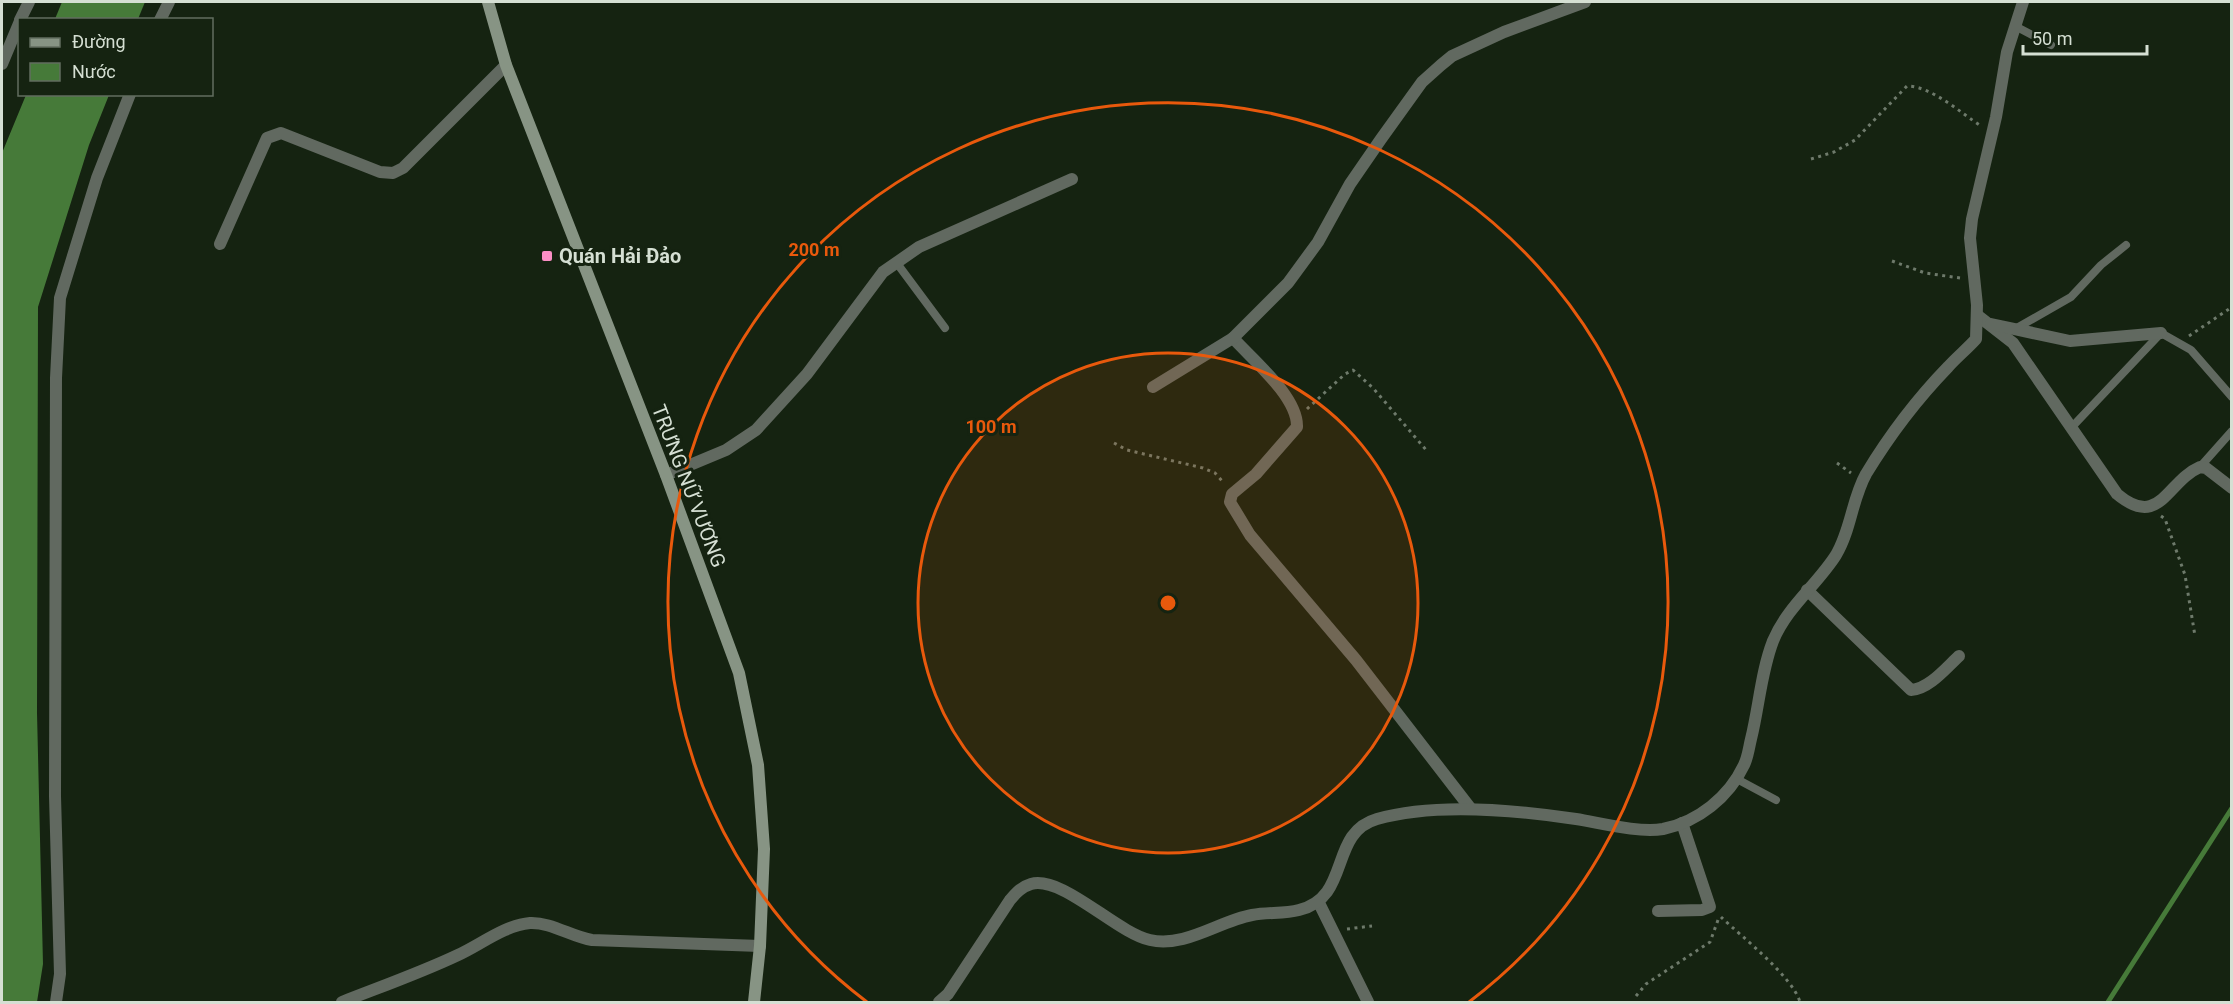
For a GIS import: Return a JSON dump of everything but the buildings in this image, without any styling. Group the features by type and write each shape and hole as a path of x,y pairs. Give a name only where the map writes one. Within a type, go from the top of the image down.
{"main road":[{"name":"TRƯNG NỮ VƯƠNG","path":"488,2 506,65 666,475 739,673 758,765 764,849 760,946 754,1002"}],"street":[{"path":"21,18 29,2"},
{"path":"161,18 169,2"},
{"path":"1153,387 1233,338 1288,283 1318,242 1350,184 1422,82 1441,65 1463,51 1504,32 1585,2"},
{"path":"939,1002 948,994 1010,900 1019,890 1034,883 1048,884 1064,891 1137,936 1151,941 1170,941 1229,921 1253,915 1300,910 1319,903 1331,888 1349,841 1359,827 1374,820 1395,815 1471,809 1559,816 1638,828 1661,829 1682,823 1707,810 1725,793 1744,764 1757,717 1762,678 1772,645 1787,615 1831,562 1839,548 1854,501 1865,476 1916,404 1976,339 1977,315 1970,238 1972,219 1992,134 2007,52 2023,2"},
{"path":"2,64 6,37 18,22"},
{"path":"220,244 267,138 281,133 380,172 393,173 403,168 506,65"},
{"path":"56,1002 55,995 60,974 55,796 56,378 60,298 97,178 129,96"},
{"path":"666,475 726,450 756,430 807,374 883,272 896,262 919,247 1072,179"},
{"path":"1977,315 2013,343 2117,494 2126,501 2147,508 2162,499 2200,467 2206,468 2232,488"},
{"path":"1989,324 2070,341 2161,333"},
{"path":"1233,338 1282,392 1295,410 1297,427 1256,474 1232,494 1230,502 1250,535 1356,660 1471,809"},
{"path":"1807,590 1911,690 1917,690 1934,679 1959,656"},
{"path":"1658,911 1702,910 1710,907 1682,823"},
{"path":"1319,903 1368,1002"},
{"path":"342,1002 457,956 519,925 532,923 543,924 579,938 592,940 760,946"}],"lane":[{"path":"2015,26 2051,45"},
{"path":"2015,329 2071,297 2126,245"},
{"path":"896,262 945,328"},
{"path":"2071,428 2161,333 2191,350 2232,397"},
{"path":"2200,467 2232,431"},
{"path":"1735,778 1776,800"}],"path":[{"path":"1811,159 1834,152 1855,140 1907,86 1915,86 1928,91 1992,134"},
{"path":"1892,261 1925,273 1974,280"},
{"path":"2161,333 2183,340 2232,306"},
{"path":"1297,418 1353,369 1373,388 1427,451"},
{"path":"1114,443 1127,450 1203,468 1215,473 1232,494"},
{"path":"2147,508 2165,519 2170,530 2185,575 2194,636"},
{"path":"1636,996 1646,984 1710,942 1719,915 1769,962 1797,993 1800,1002"},
{"path":"1333,930 1372,926"}],"water":[{"path":"62,2 145,2 138,18 55,18"},
{"path":"26,96 109,96 89,145 38,307 37,713 43,964 37,1002 2,1002 2,153"}],"waterway":[{"path":"2108,1002 2232,808"}],"place":[{"name":"Quán Hải Đảo","path":"547,256"}]}
